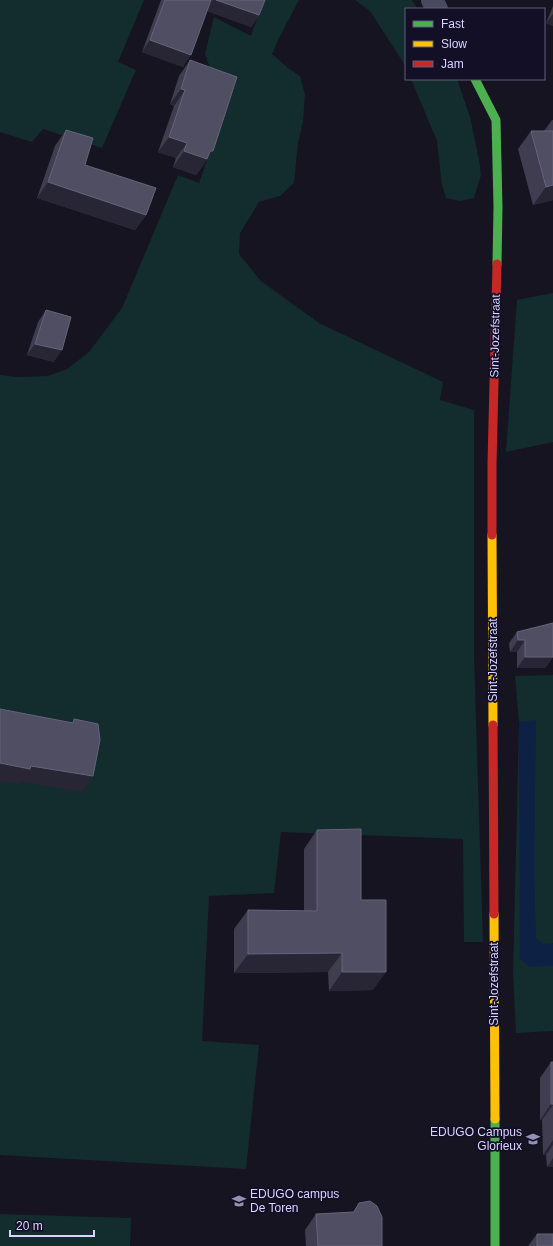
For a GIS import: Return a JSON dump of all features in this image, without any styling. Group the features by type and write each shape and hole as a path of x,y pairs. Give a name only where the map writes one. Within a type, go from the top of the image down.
{"street":[{"name":"Sint-Jozefstraat","path":"476,80 496,120 498,207 492,463 494,1246"}],"green space":[{"path":"0,0 144,0 118,62 136,70 102,148 43,129 32,142 0,132"},
{"path":"263,0 299,0 272,54 300,76 305,95 303,121 298,143 294,183 280,196 259,202 240,233 239,254 261,281 319,323 443,382 440,400 474,410 474,657 483,942 464,942 463,839 281,832 274,893 209,896 202,1041 259,1045 246,1169 0,1155 0,375 17,377 48,376 67,369 89,352 122,308 178,175 199,183 231,90 210,68 205,54 214,17 251,36"},
{"path":"355,0 412,0 417,8 405,8 405,65 370,11"},
{"path":"411,80 457,80 470,117 479,160 481,175 474,198 460,201 446,198 442,185 437,141"},
{"path":"553,293 553,442 506,452 517,300"},
{"path":"553,675 553,1031 516,1033 513,975 519,722 515,676"},
{"path":"0,1214 131,1218 130,1246 0,1246"}],"water":[{"path":"536,720 534,868 536,938 543,944 553,943 553,966 530,967 520,959 519,722"}],"building":[{"path":"165,0 211,0 191,55 150,40"},
{"path":"216,0 265,0 259,15"},
{"path":"190,60 237,77 213,151 210,151 207,159 184,151 187,143 169,137 185,90 181,89"},
{"path":"66,130 93,138 85,165 156,188 146,215 48,182"},
{"path":"531,131 553,131 553,185 546,187"},
{"path":"46,310 71,317 62,350 35,344"},
{"path":"553,623 553,657 525,657 525,640 518,640 517,632"},
{"path":"0,709 73,723 74,719 98,724 100,740 93,776 31,766 30,769 0,763"},
{"path":"361,829 361,900 386,900 386,972 342,972 342,953 248,954 248,910 317,911 317,830"},
{"path":"551,1062 553,1062 553,1104 551,1104"},
{"path":"370,1201 377,1206 382,1217 382,1246 318,1246 316,1214 354,1212 359,1203"},
{"path":"537,1234 553,1234 553,1246 537,1246"}],"traffic: fast":[{"path":"476,80 496,120 498,207 497,264"},
{"path":"495,1119 495,1246"}],"traffic: slow":[{"path":"492,535 493,725"},
{"path":"494,914 495,1119"}],"traffic: jam":[{"path":"492,535 492,463 497,264"},
{"path":"493,725 494,914"}],"place":[{"name":"EDUGO Campus Glorieux","path":"533,1139"},
{"name":"EDUGO campus De Toren","path":"239,1201"}]}
